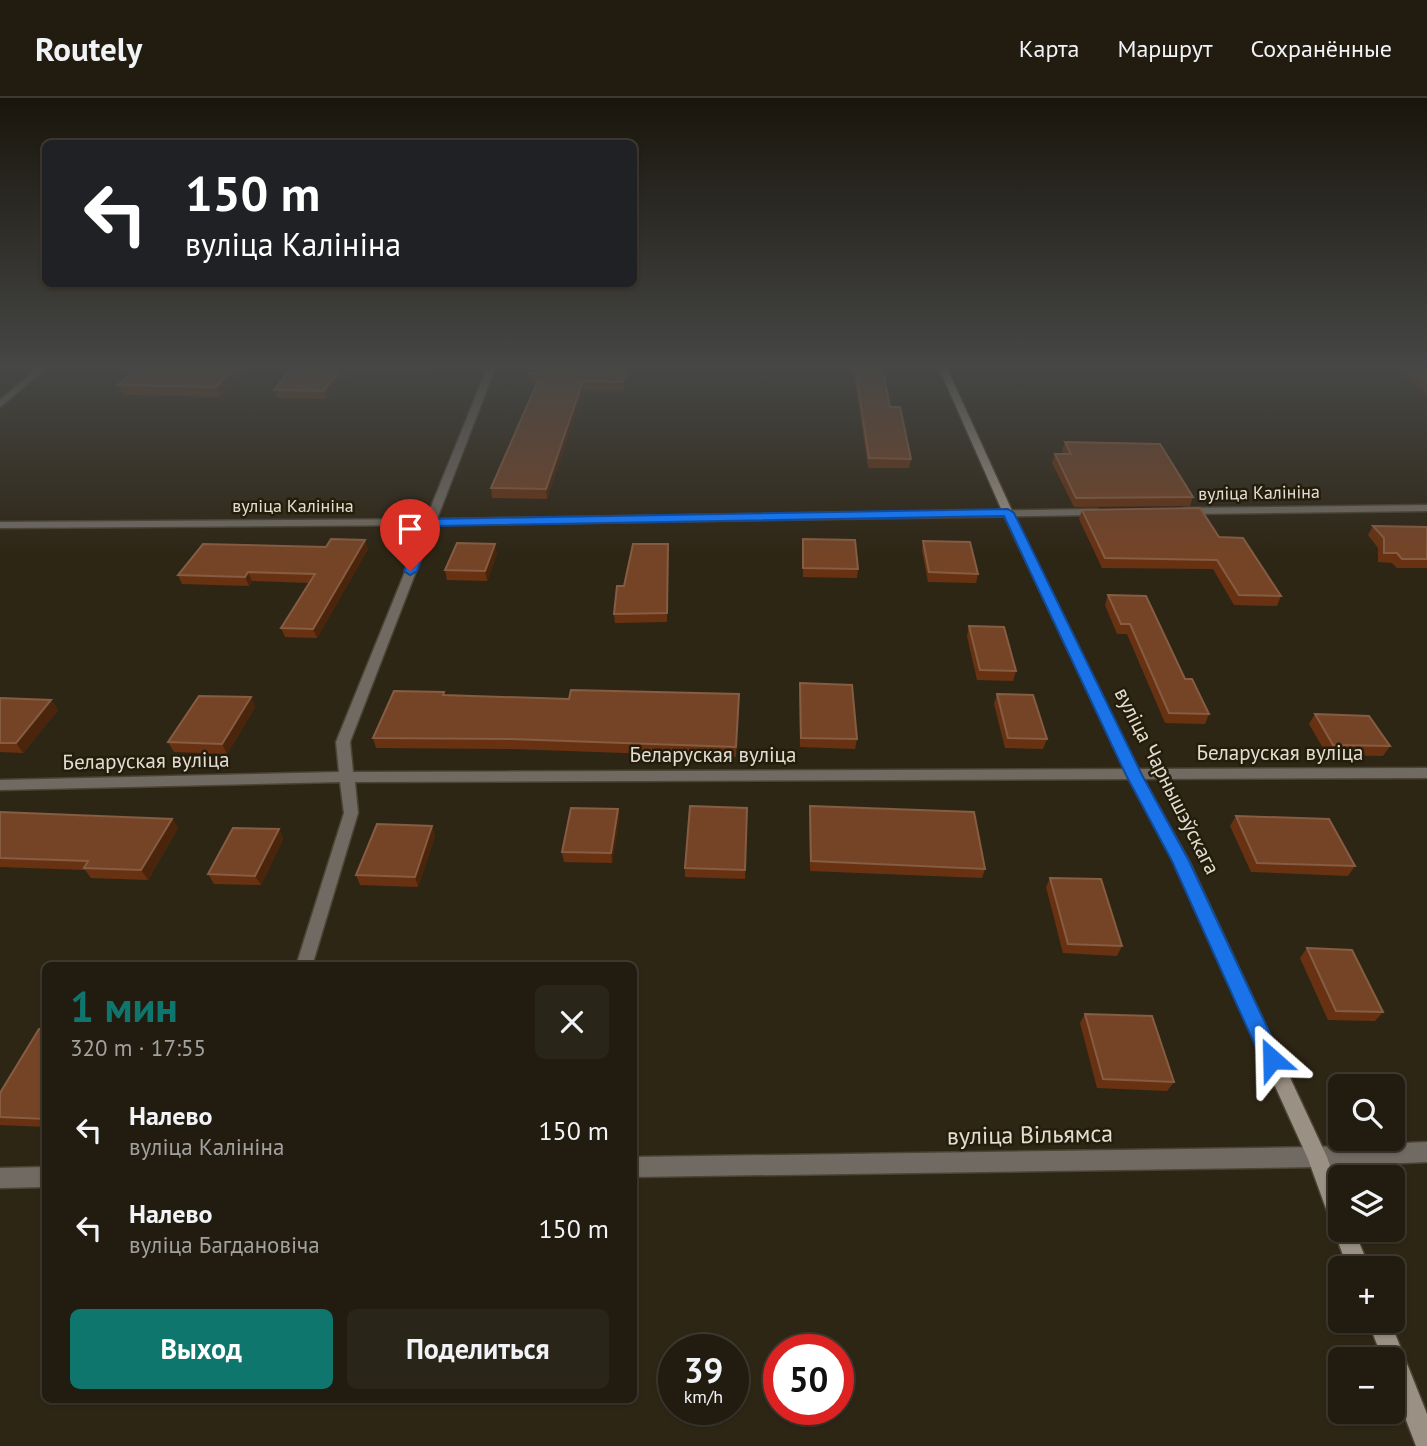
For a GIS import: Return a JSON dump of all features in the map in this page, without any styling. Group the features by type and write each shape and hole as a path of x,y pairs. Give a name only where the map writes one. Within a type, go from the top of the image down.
{"main road":[{"name":"вуліца Чарнышэўскага","path":"970,429 1134,775 1181,861 1317,1157 1328,1188"},
{"path":"1385,1333 1427,1444"}],"street":[{"path":"305,962 351,813 343,742 467,429"},
{"name":"вуліца Калініна","path":"1167,511 1427,508"},
{"name":"вуліца Калініна","path":"0,525 430,523 1112,511"},
{"name":"Беларуская вуліца","path":"0,785 348,777 1427,773"},
{"name":"вуліца Вільямса","path":"637,1167 1317,1157 1427,1152"},
{"path":"0,1178 42,1177"}],"building":[{"path":"517,429 567,429 546,489 491,488"},
{"path":"865,429 905,429 911,459 869,458"},
{"path":"1065,442 1160,444 1193,497 1076,498 1055,454 1071,454"},
{"path":"1200,508 1219,537 1243,538 1281,596 1239,595 1217,560 1105,558 1082,510"},
{"path":"1373,526 1427,527 1427,559 1402,559 1397,553 1384,553 1384,538"},
{"path":"331,539 365,540 313,629 281,628 315,574 248,572 245,577 178,575 203,544 326,547"},
{"path":"803,539 855,540 858,569 803,568"},
{"path":"923,541 970,542 978,574 929,572"},
{"path":"457,543 495,544 485,571 445,570"},
{"path":"633,544 668,544 667,613 614,614 617,586 624,586"},
{"path":"1108,595 1146,596 1185,679 1192,679 1209,714 1169,713 1130,624 1121,624"},
{"path":"969,626 1004,627 1016,671 980,670"},
{"path":"800,683 852,685 857,739 801,738"},
{"path":"571,690 739,694 736,747 510,739 373,738 394,691 569,699"},
{"path":"997,694 1033,695 1047,739 1008,738"},
{"path":"199,696 251,697 222,744 168,742"},
{"path":"0,698 51,700 16,743 0,743"},
{"path":"1315,714 1369,716 1390,746 1333,745"},
{"path":"690,806 747,808 745,870 685,868"},
{"path":"810,806 974,812 985,869 811,861"},
{"path":"571,808 618,809 611,853 562,852"},
{"path":"0,812 172,819 141,870 84,868 88,861 0,858"},
{"path":"1236,816 1329,819 1355,866 1257,863"},
{"path":"377,824 432,826 415,877 356,875"},
{"path":"233,828 279,829 255,876 208,874"},
{"path":"1050,878 1101,879 1122,946 1068,944"},
{"path":"1307,948 1352,950 1383,1012 1336,1011"},
{"path":"1085,1014 1152,1016 1174,1082 1103,1079"},
{"path":"39,1029 42,1029 42,1119 0,1117 0,1093"}],"route":[{"path":"410,571 430,523 1008,513 1134,775 1181,861 1272,1059"}]}
